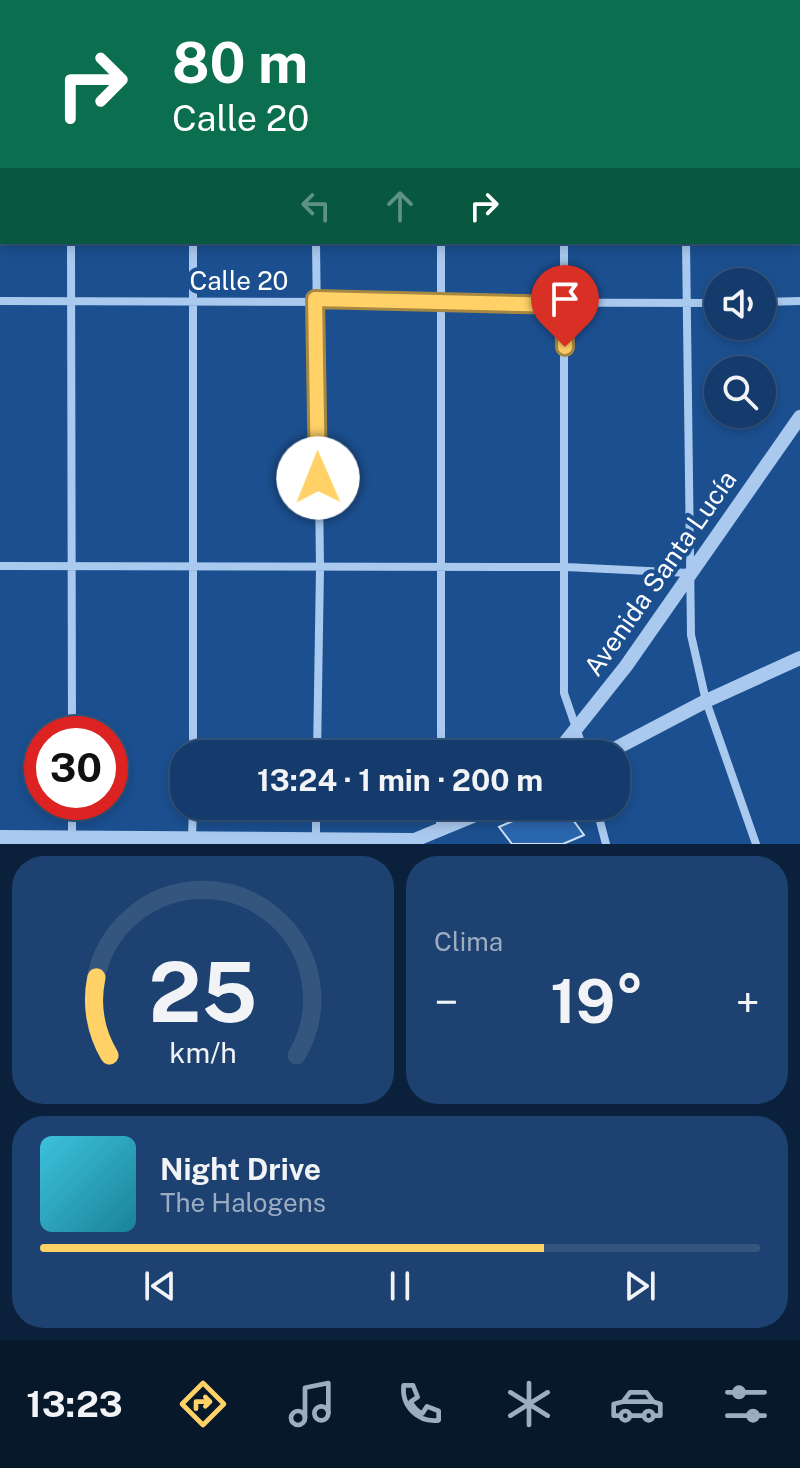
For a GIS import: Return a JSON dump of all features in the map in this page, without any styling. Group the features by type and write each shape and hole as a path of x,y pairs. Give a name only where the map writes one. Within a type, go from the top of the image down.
{"street":[{"path":"71,244 72,716"},
{"path":"193,244 193,740"},
{"path":"316,244 320,568 317,740"},
{"path":"441,244 441,740"},
{"path":"564,244 564,693 580,740"},
{"path":"686,244 691,635 706,701 756,844"},
{"name":"Calle 20","path":"0,301 315,299 564,305 704,303"},
{"path":"776,302 800,301"},
{"name":"Avenida Santa Lucía","path":"566,740 626,666 800,417"},
{"path":"0,566 566,567 689,573"},
{"path":"630,741 706,701 800,658"},
{"path":"72,820 72,841"},
{"path":"192,841 193,820"},
{"path":"315,841 316,820"},
{"path":"440,820 440,829"},
{"path":"0,837 72,841 408,842 462,820"},
{"path":"600,820 606,844"}],"building":[{"path":"515,820 573,820 584,835 563,844 512,844 499,827"}],"route":[{"path":"318,478 315,299 564,305 565,347"}]}
